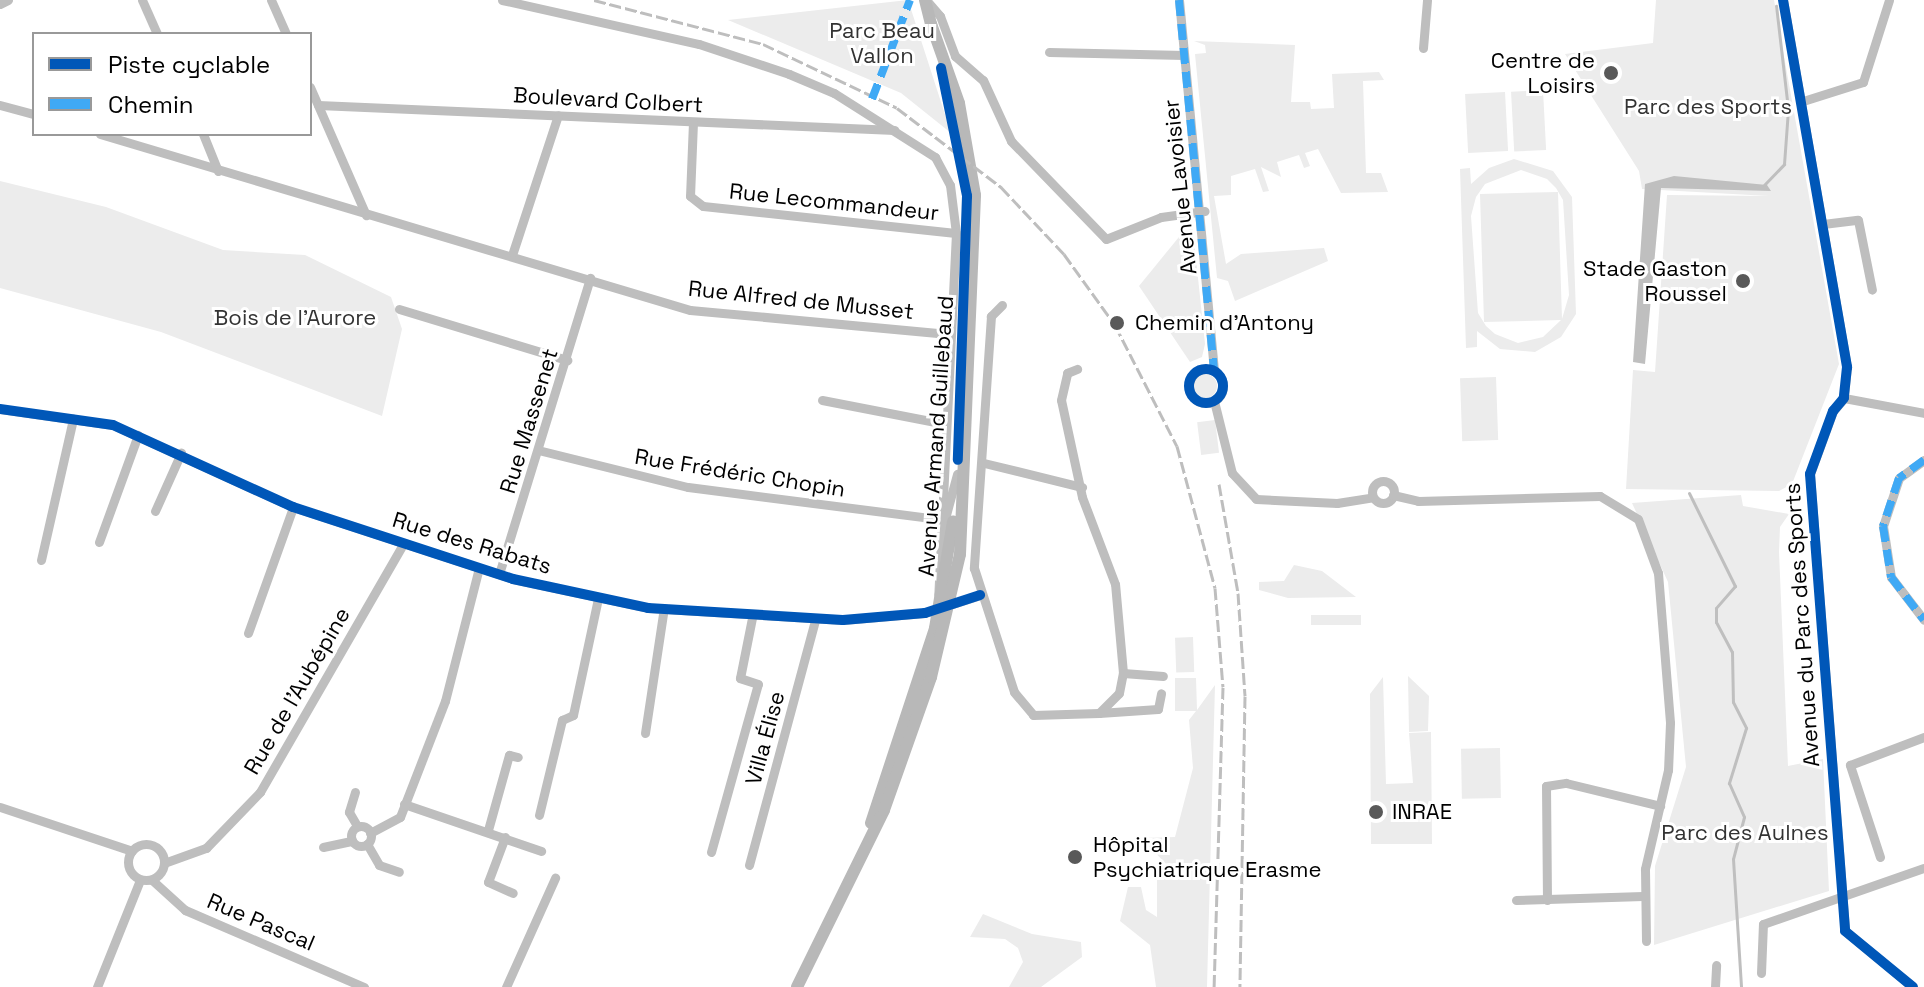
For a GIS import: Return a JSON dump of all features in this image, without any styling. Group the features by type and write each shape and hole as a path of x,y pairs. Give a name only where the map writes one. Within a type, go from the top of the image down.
{"street":[{"path":"0,4 8,0"},
{"path":"142,0 156,32"},
{"path":"271,0 285,32"},
{"path":"502,0 699,44 789,74 896,130 935,157 949,180 956,233 939,519 946,607"},
{"path":"925,0 940,16 955,56 983,80 1011,141 1106,239 1161,217 1203,211"},
{"name":"Avenue Armand Guillebaud","path":"800,985 884,810 946,607 957,467 967,196 925,0"},
{"name":"Avenue Lavoisier","path":"1179,0 1203,211 1214,371 1223,387 1214,401"},
{"path":"1423,48 1427,0"},
{"name":"Avenue du Parc des Sports","path":"1783,0 1847,367 1844,398 1810,474 1841,896 1848,938 1913,987"},
{"path":"1803,101 1863,82 1889,0"},
{"name":"Avenue Armand Guillebaud","path":"931,24 959,103 975,195 946,607"},
{"path":"1049,52 1184,55"},
{"path":"312,92 366,215"},
{"path":"0,105 32,113"},
{"name":"Boulevard Colbert","path":"318,105 896,130"},
{"path":"513,252 558,115"},
{"name":"Rue Lecommandeur","path":"693,122 690,196 703,206 956,233"},
{"name":"Rue Alfred de Musset","path":"106,136 366,215 513,252 690,310 951,334"},
{"path":"204,136 218,171"},
{"path":"1823,224 1858,220 1872,290"},
{"name":"Rue Massenet","path":"499,574 590,278"},
{"path":"1002,305 991,316 984,463 974,568 980,595 1021,708 1033,715 1158,709 1161,693"},
{"path":"399,309 567,360"},
{"path":"1077,369 1067,373 1060,392 1082,487 1115,584 1123,673 1119,693 1099,713"},
{"path":"1214,371 1198,370 1188,386 1199,402 1214,401 1232,473 1256,499 1326,504 1373,497 1382,503 1393,495"},
{"path":"1844,398 1924,413"},
{"path":"822,400 946,424"},
{"name":"Rue des Rabats","path":"0,410 73,419 138,435 293,507 499,574 598,598 752,618 815,620 946,607 980,595"},
{"path":"41,560 73,419"},
{"path":"99,542 138,435"},
{"name":"Rue Frédéric Chopin","path":"538,450 688,487 939,519"},
{"path":"155,511 181,453"},
{"path":"1924,460 1899,478 1883,526 1891,577 1924,620"},
{"path":"984,463 1082,487"},
{"path":"940,537 957,467"},
{"path":"1373,497 1384,481 1393,495 1418,501 1600,496 1638,519 1658,573 1670,730 1643,896 1646,941"},
{"path":"248,633 293,507"},
{"name":"Rue de l'Aubépine","path":"164,863 206,848 260,792 403,544"},
{"path":"399,872 379,865 367,844 370,833 395,821 404,804 445,701 479,568"},
{"path":"539,815 562,720 573,715 598,598"},
{"path":"645,733 664,608"},
{"path":"711,852 758,684 740,678 752,618"},
{"name":"Villa Élise","path":"749,865 815,620"},
{"path":"1123,673 1163,676"},
{"path":"1880,857 1850,765 1924,737"},
{"path":"488,830 509,755 518,757"},
{"path":"1547,900 1546,786 1566,783 1660,806"},
{"path":"355,792 349,812 357,826 370,833"},
{"path":"404,804 488,830 541,851"},
{"path":"0,807 132,851 152,845 164,863 152,880 140,880 129,868 132,851"},
{"path":"352,841 357,826"},
{"path":"505,837 488,882 513,893"},
{"path":"323,847 352,841 367,844"},
{"path":"1761,973 1763,924 1924,868"},
{"path":"506,987 555,878"},
{"path":"97,987 140,880"},
{"name":"Rue Pascal","path":"152,880 185,910 364,987"},
{"path":"1516,900 1643,896"},
{"path":"1715,987 1716,965"}],"green space":[{"name":"Parc Beau Vallon","path":"908,0 951,133 901,93 728,20"},
{"name":"Stade Gaston Roussel","path":"1656,0 1774,0 1839,364 1792,484 1779,491 1626,489 1633,370 1655,372 1667,195 1769,196 1642,189 1639,171 1565,54 1653,43"},
{"path":"1194,41 1295,45 1291,102 1310,102 1311,109 1334,108 1332,74 1379,72 1384,80 1363,81 1366,173 1381,173 1388,192 1341,193 1318,149 1305,153 1310,166 1304,168 1299,155 1277,162 1281,177 1261,167 1269,191 1263,192 1255,169 1231,176 1231,195 1214,196 1226,264 1241,254 1324,248 1328,261 1235,301 1228,281 1217,278 1195,54 1206,53 1205,45"},
{"path":"1543,90 1546,150 1514,152 1511,92"},
{"path":"1505,92 1508,151 1468,153 1465,94"},
{"path":"1514,159 1553,171 1572,197 1576,314 1561,337 1535,352 1500,349 1477,331 1477,347 1466,348 1460,169 1470,168 1471,184 1489,168","holes":["1521,170 1547,179 1556,188 1563,200 1569,295 1562,319 1558,192 1480,194 1484,322 1561,320 1543,337 1518,343 1495,334 1486,326 1478,313 1471,216 1476,197 1485,184"]},
{"name":"Bois de l'Aurore","path":"0,181 106,207 223,250 305,255 391,297 402,329 382,416 161,332 0,288"},
{"path":"1192,221 1205,344 1202,357 1190,362 1139,286"},
{"path":"1205,374 1214,377 1217,386 1214,395 1205,398 1196,395 1193,386 1196,377"},
{"path":"1496,377 1498,440 1462,441 1460,378"},
{"path":"1215,420 1219,453 1201,455 1197,422"},
{"name":"Parc des Aulnes","path":"1741,495 1743,506 1789,514 1780,527 1779,552 1788,766 1823,759 1829,891 1654,945 1655,866 1686,767 1668,582 1632,503"},
{"path":"1294,565 1322,571 1356,597 1288,598 1259,590 1259,582 1284,581"},
{"path":"1311,615 1361,615 1361,625 1311,625"},
{"path":"1193,637 1194,672 1176,673 1175,638"},
{"path":"1408,676 1429,696 1428,731 1409,732"},
{"path":"1383,677 1386,784 1413,783 1409,733 1431,732 1432,844 1371,844 1370,694"},
{"path":"1175,678 1196,678 1197,710 1215,685 1207,987 1156,987 1150,945 1120,921 1128,887 1141,887 1146,910 1157,917 1157,875 1171,869 1141,838 1175,837 1193,768 1189,720 1196,711 1175,711"},
{"path":"1500,748 1501,798 1462,799 1461,749"},
{"path":"983,914 1032,934 1081,942 1082,957 1041,987 1009,987 1023,962 1018,948 1005,939 970,937"}],"shaded area":[{"path":"1674,176 1767,185 1771,191 1661,188 1645,364 1633,362 1645,184"}],"waterway":[{"path":"1764,185 1784,164 1788,109 1776,6"},
{"path":"1689,493 1735,586 1716,608 1716,622 1732,652 1733,702 1746,728 1729,783 1744,817 1733,859 1741,987"}],"railway":[{"path":"594,0 763,44 897,108 1001,187 1064,254 1115,325 1177,446 1215,588 1223,687 1214,987"},
{"path":"1219,484 1238,593 1245,696 1240,987"}],"marked path":[{"path":"872,99 910,0"},
{"path":"1179,0 1214,371"},
{"path":"1924,460 1899,478 1883,526 1891,577 1924,620"}],"cycle path":[{"path":"1783,0 1847,367 1844,398 1833,411 1810,474 1845,931 1913,987"},
{"path":"941,68 967,196 958,460"},
{"path":"1206,369 1218,374 1223,386 1218,398 1206,403 1194,398 1189,386 1194,374 1206,369"},
{"path":"0,409 113,425 293,507 513,579 648,608 843,620 925,613 980,595"}],"place":[{"name":"Centre de Loisirs","path":"1611,73"},
{"name":"Stade Gaston Roussel","path":"1743,281"},
{"name":"Chemin d'Antony","path":"1117,323"},
{"name":"INRAE","path":"1376,812"},
{"name":"Hôpital Psychiatrique Erasme","path":"1075,857"}],"park label":[{"name":"Parc des Sports","path":"1708,107"}]}
